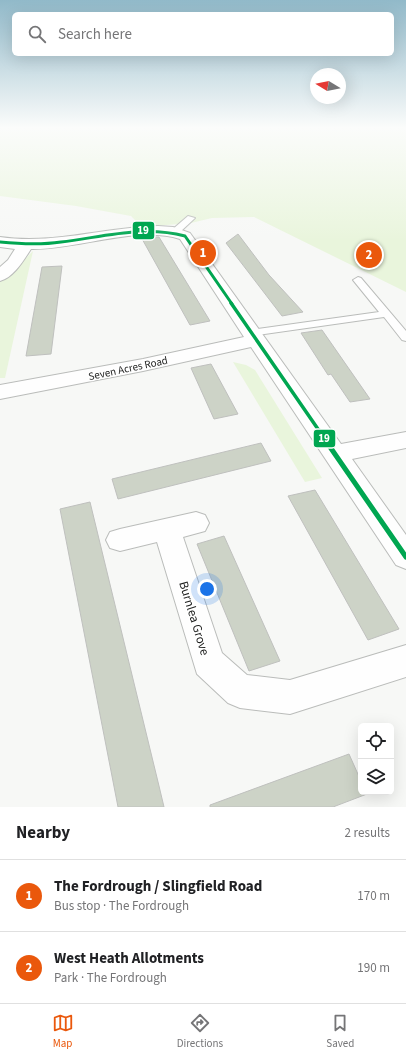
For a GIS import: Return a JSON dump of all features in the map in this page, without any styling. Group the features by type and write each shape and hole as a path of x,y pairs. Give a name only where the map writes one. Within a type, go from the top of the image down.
{"street":[{"path":"0,242 25,246 58,243 183,224 185,236 406,557"},
{"path":"0,276 14,263 25,246"},
{"name":"Seven Acres Road","path":"0,392 143,365 253,336"},
{"path":"335,454 406,440"},
{"name":"Burnlea Grove","path":"120,540 182,526 209,663 240,691 290,697 406,661"}],"lane":[{"path":"358,280 406,338"},
{"path":"253,336 386,314"}],"green space":[{"path":"0,166 406,166 406,292 254,217 212,218 191,223 142,227 131,216 76,206 0,196"},
{"path":"33,251 5,378 0,378 0,279 11,273"},
{"path":"233,362 246,365 255,370 322,478 305,482"}],"building":[{"path":"238,234 269,275 303,312 282,316 226,243"},
{"path":"141,237 159,237 210,321 190,325"},
{"path":"62,266 51,354 26,356 42,267"},
{"path":"322,330 370,399 350,402 331,374 328,375 301,333"},
{"path":"211,364 238,414 214,419 191,368"},
{"path":"261,443 271,461 118,499 112,479"},
{"path":"315,490 399,629 368,640 288,496"},
{"path":"90,502 164,807 118,807 60,509"},
{"path":"224,536 280,661 249,671 197,544"},
{"path":"349,754 358,774 358,795 364,795 333,807 210,807 210,805"}],"transit line":[{"name":"19","path":"0,242 44,244 142,231 171,232 185,236 406,557"}],"place":[{"name":"The Fordrough / Slingfield Road","path":"203,253"},
{"name":"West Heath Allotments","path":"369,255"}]}
